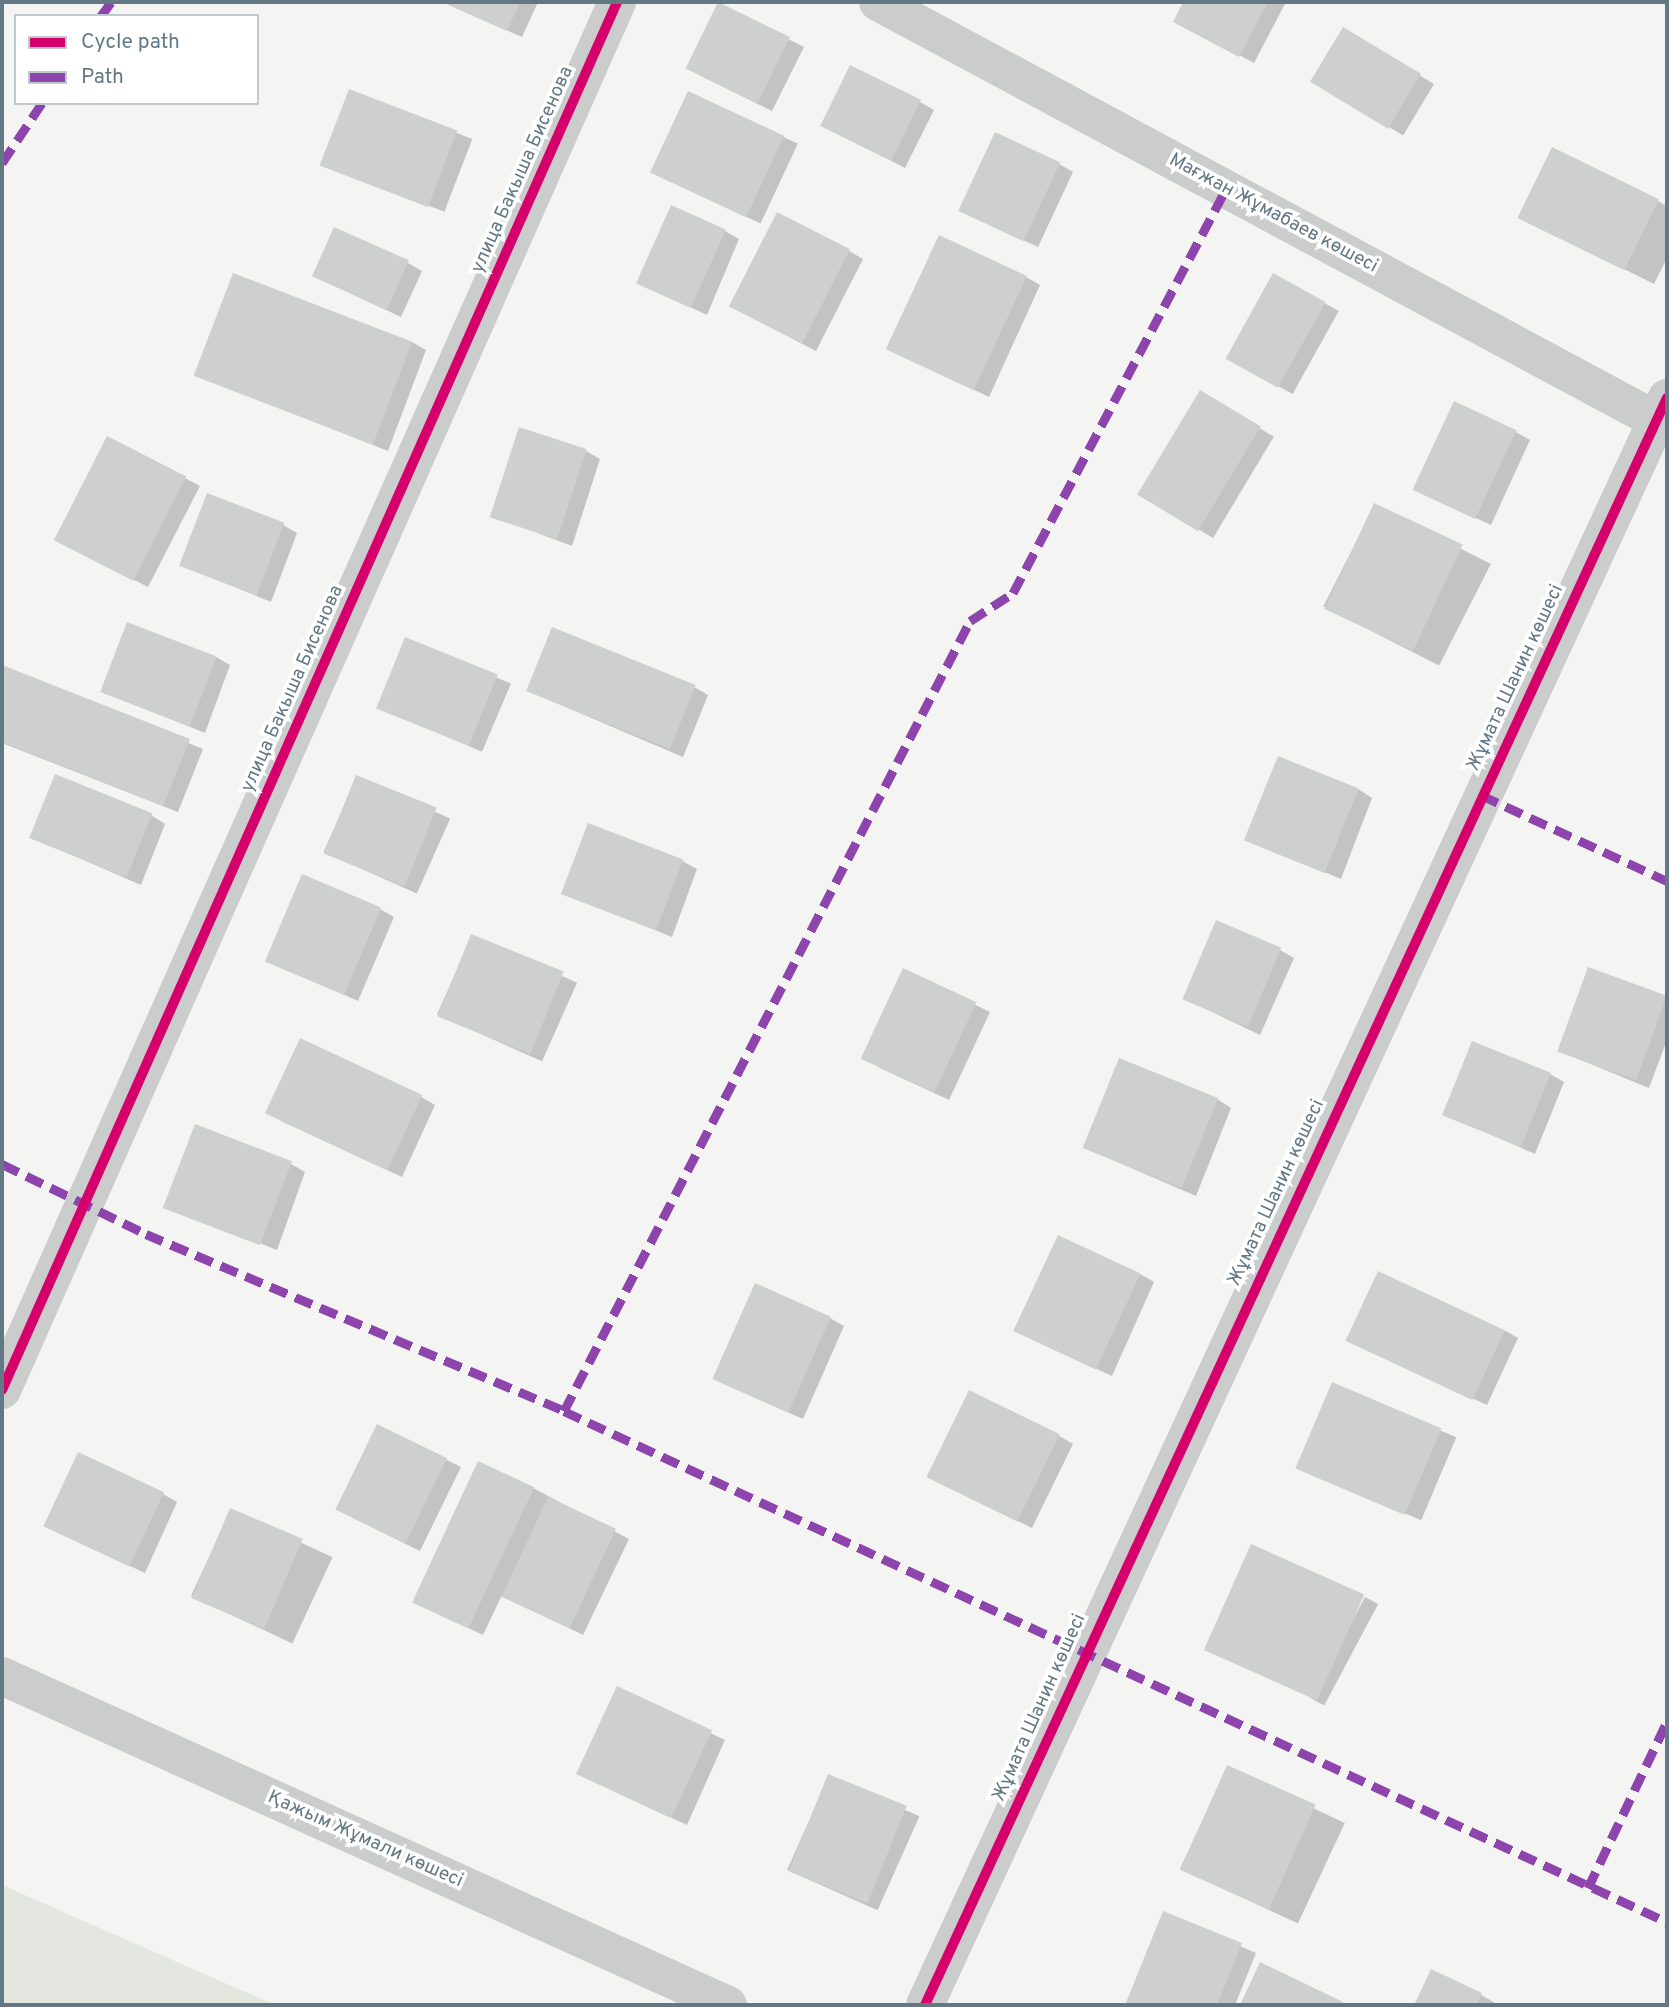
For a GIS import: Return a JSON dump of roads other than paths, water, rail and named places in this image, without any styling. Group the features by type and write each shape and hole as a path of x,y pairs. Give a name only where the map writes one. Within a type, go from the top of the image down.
{"street":[{"name":"улица Бакыша Бисенова","path":"2,1390 617,2"},
{"name":"Мағжан Жұмабаев көшесі","path":"878,2 1663,415"},
{"name":"Жұмата Шанин көшесі","path":"925,2005 1663,415"},
{"name":"Қажым Жұмали көшесі","path":"2,1676 727,2005"}]}
